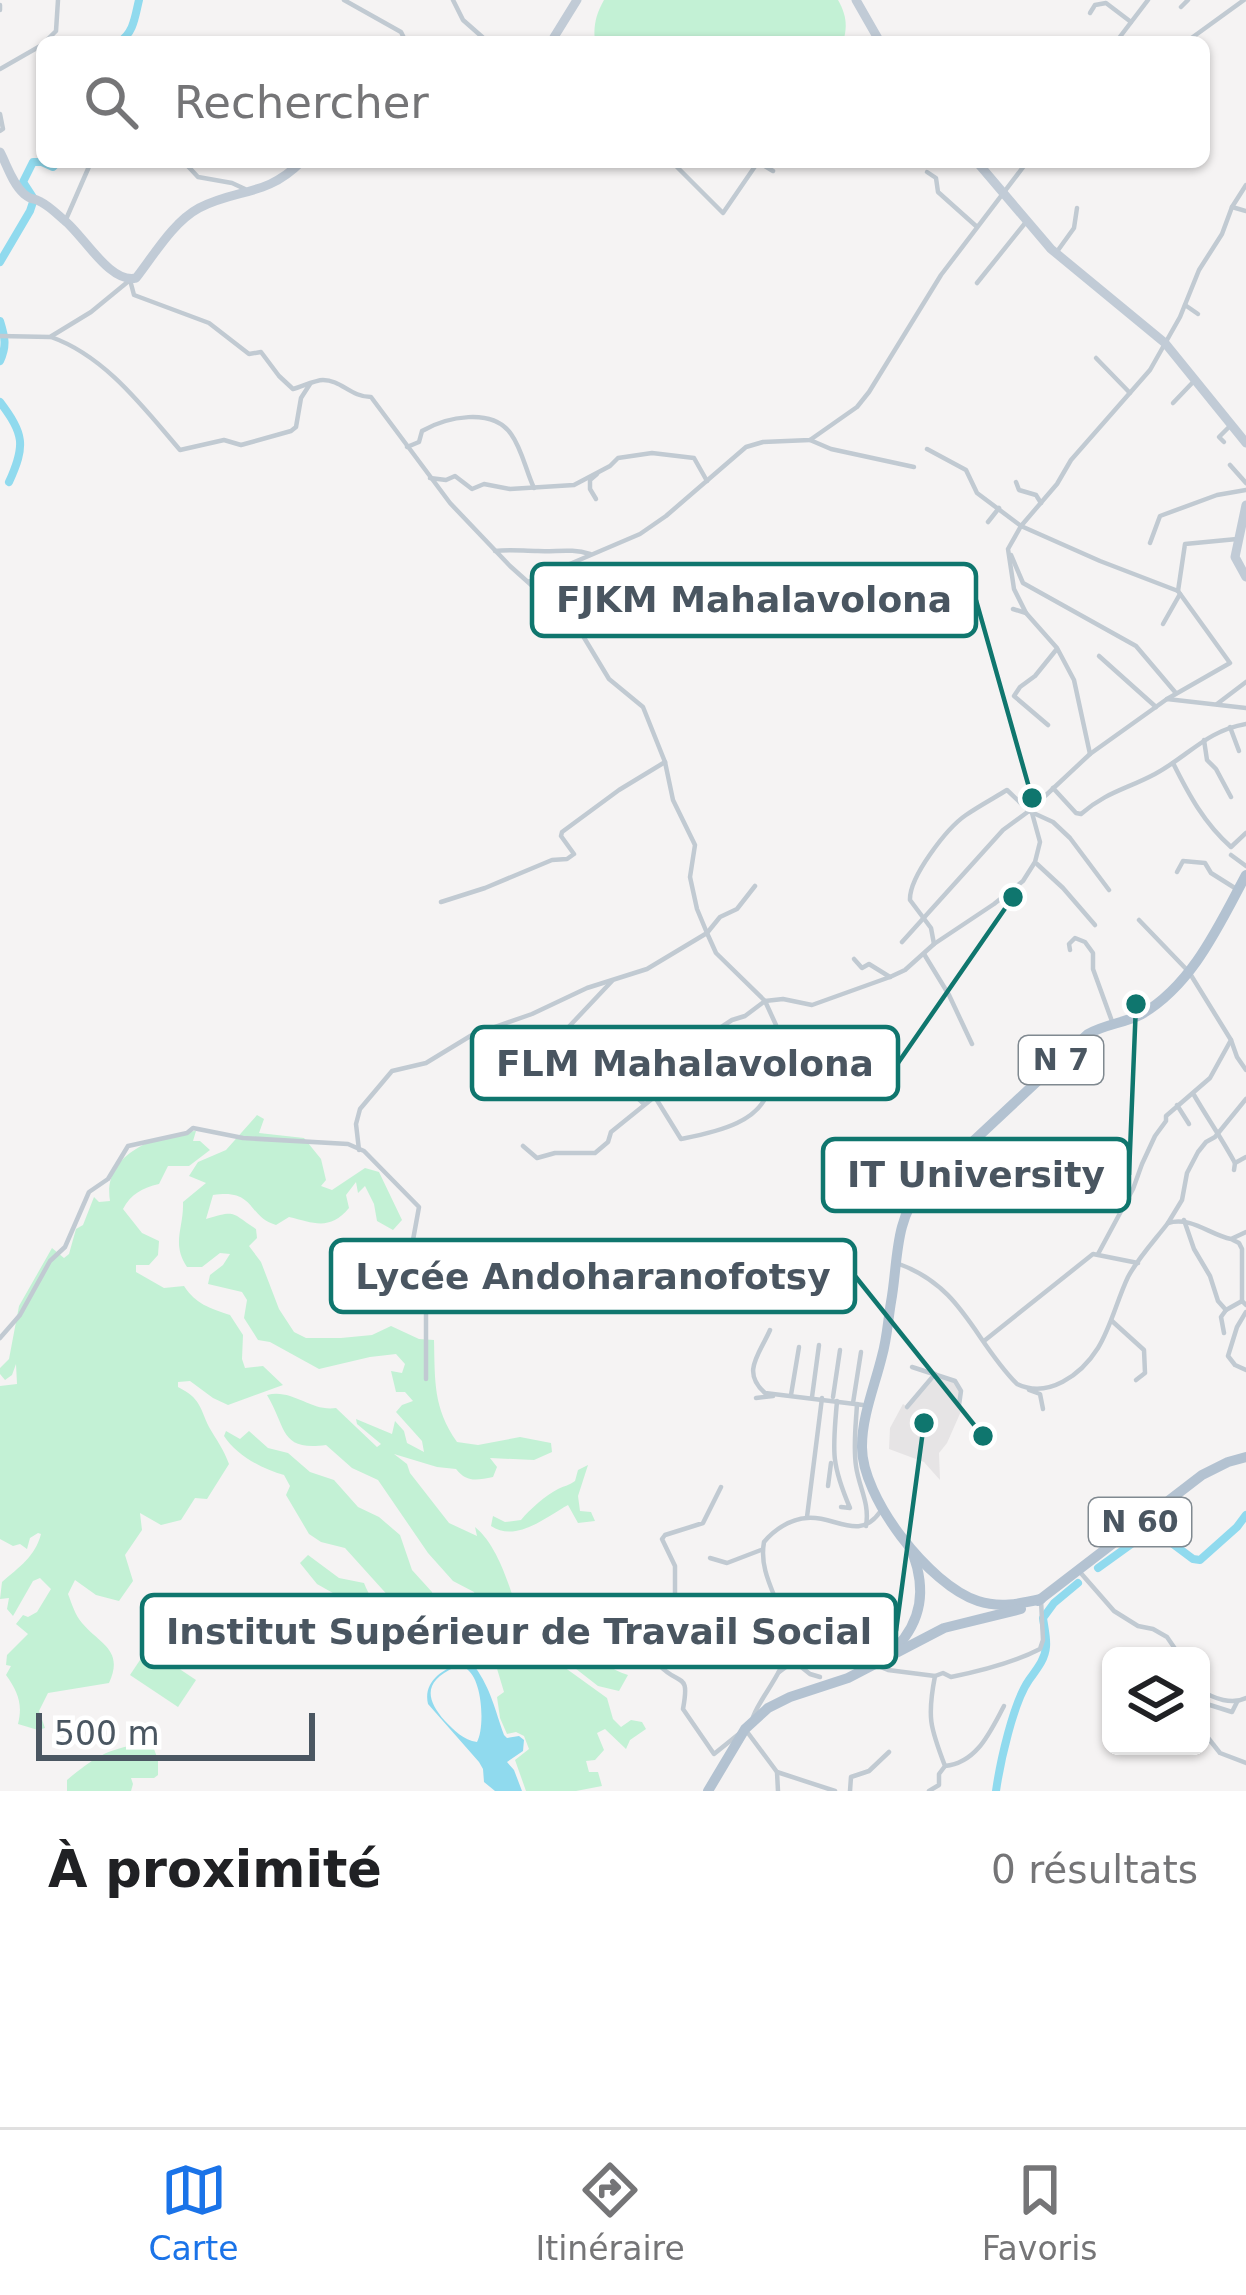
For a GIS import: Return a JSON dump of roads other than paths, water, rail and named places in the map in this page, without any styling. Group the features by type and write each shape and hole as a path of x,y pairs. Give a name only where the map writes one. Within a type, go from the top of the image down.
{"main road":[{"name":"N 7","path":"911,1201 1088,1034 1135,1018 1172,991 1190,972 1246,875"},
{"path":"709,1790 748,1725 767,1708 839,1681 947,1628 958,1621 963,1609 953,1589 909,1546 869,1484 862,1460 860,1404 884,1352 903,1223 911,1201"},
{"name":"N 60","path":"1041,1599 1202,1475 1246,1457"},
{"path":"909,1546 920,1576 922,1615 928,1623 947,1628 1019,1610 1041,1599"},
{"path":"877,1662 906,1637 930,1588 940,1585 997,1605 1041,1599"}],"street":[{"path":"51,36 56,31 58,0"},
{"path":"344,0 402,36"},
{"path":"453,0 464,20 481,36"},
{"path":"554,36 577,0"},
{"path":"856,0 877,36"},
{"path":"1120,36 1148,0"},
{"path":"1181,7 1188,0"},
{"path":"1194,36 1244,0"},
{"path":"1090,13 1095,5 1106,3 1131,22"},
{"path":"0,68 36,48"},
{"path":"0,114 0,131"},
{"path":"0,152 23,193 65,220 104,263 130,280"},
{"path":"65,220 88,168"},
{"path":"190,168 198,177 232,183 250,192"},
{"path":"50,337 136,278 196,210 263,189 295,168"},
{"path":"678,168 723,213 755,168"},
{"path":"768,168 772,171"},
{"path":"982,168 1056,253 1165,344 1246,443"},
{"path":"810,440 842,419 869,392 932,289 1022,168"},
{"path":"927,172 936,178 938,192 976,226"},
{"path":"1090,754 1074,680 1057,648 1026,613 1014,589 1008,549 1082,448 1150,370 1246,185"},
{"path":"1232,207 1246,211"},
{"path":"1056,253 1074,228 1077,208"},
{"path":"977,283 1026,222"},
{"path":"130,280 134,295 209,323 249,354 261,352 293,389 324,380 356,397 371,397 450,503 577,626 609,679 643,707 665,762 673,800 695,845 690,877 707,933 716,953 765,1001 776,1025 773,1053 765,1064 769,1084 762,1104 744,1120 681,1139 655,1097"},
{"path":"1185,305 1198,314"},
{"path":"0,336 50,337 74,345 118,380 180,450 224,440 241,445 291,431 310,384"},
{"path":"1096,358 1130,393"},
{"path":"1173,403 1195,380"},
{"path":"407,447 443,419 463,416 492,422 509,430 535,489"},
{"path":"1224,442 1219,437 1232,425"},
{"path":"527,582 640,534 746,447 810,440 914,467"},
{"path":"902,942 994,838 1031,812 1090,754 1175,692 1230,663 1179,592 1021,526 977,493 966,470 927,449"},
{"path":"596,499 590,480 618,458 652,453 694,458 707,481"},
{"path":"1150,543 1160,516 1246,487 1230,465"},
{"path":"430,478 455,476 472,488 484,484 535,489 574,484 600,472"},
{"path":"1016,482 1018,490 1036,494 1041,503"},
{"path":"1246,505 1235,557 1246,577"},
{"path":"988,522 999,508"},
{"path":"1163,625 1179,592 1185,544 1238,538"},
{"path":"495,551 574,548 594,555"},
{"path":"1008,549 1023,583 1136,646 1175,692"},
{"path":"1013,609 1026,613"},
{"path":"1048,725 1014,697 1057,648"},
{"path":"1099,656 1156,707"},
{"path":"1216,705 1246,682"},
{"path":"1167,699 1246,708"},
{"path":"1053,788 1081,814 1097,799 1173,763 1210,734 1246,724"},
{"path":"1230,727 1239,751"},
{"path":"1204,740 1207,760 1231,797"},
{"path":"441,902 571,857 574,854 562,832 665,762"},
{"path":"1173,763 1216,834 1231,848 1246,833"},
{"path":"934,944 933,933 910,901 910,888 964,816 1007,790 1070,838 1108,890"},
{"path":"523,1146 537,1158 595,1153 608,1142 611,1132 668,1087 685,1051 731,1020 746,1016 765,1001 827,1002 904,970 1023,881 1036,862 1040,842 1031,812"},
{"path":"1231,855 1246,866"},
{"path":"1177,872 1183,861 1204,863 1238,890"},
{"path":"1036,862 1095,925"},
{"path":"359,1150 356,1124 360,1109 392,1071 426,1063 472,1035 647,969 707,933 720,917 737,909 755,886"},
{"path":"1139,920 1190,972 1246,1070"},
{"path":"1070,950 1076,938 1090,947 1113,1024"},
{"path":"924,954 972,1044"},
{"path":"854,959 890,977"},
{"path":"508,1096 513,1098 526,1085 562,1034 612,982"},
{"path":"1098,1254 1166,1116 1210,1078 1231,1040"},
{"path":"644,1104 625,1086 622,1069 635,1054 685,1051"},
{"path":"1194,1095 1228,1145 1235,1167 1246,1157"},
{"path":"1023,1388 1049,1388 1075,1374 1096,1351 1138,1263 1182,1200 1187,1173 1198,1152 1246,1099"},
{"path":"1177,1105 1189,1124"},
{"path":"0,1338 65,1247 89,1192 108,1179 128,1146 193,1128 243,1138 348,1144 364,1151 419,1207 413,1240 426,1290 426,1379"},
{"path":"865,1195 880,1193 911,1201"},
{"path":"1168,1222 1184,1220 1239,1243 1245,1306 1228,1356 1246,1370"},
{"path":"1184,1220 1226,1310"},
{"path":"1231,1239 1246,1232"},
{"path":"984,1341 1093,1254 1138,1263"},
{"path":"898,1264 938,1284 1012,1380 1040,1394 1043,1409"},
{"path":"1224,1333 1221,1317 1226,1310 1245,1306"},
{"path":"1110,1319 1142,1346 1145,1372 1136,1380"},
{"path":"770,1330 752,1370 755,1384 765,1393 860,1404"},
{"path":"812,1397 819,1345"},
{"path":"791,1395 799,1348"},
{"path":"828,1486 840,1350"},
{"path":"861,1352 854,1446 856,1471 867,1500 866,1526"},
{"path":"912,1367 955,1381 961,1390 959,1405"},
{"path":"907,1407 935,1374"},
{"path":"756,1398 778,1394"},
{"path":"807,1517 822,1398"},
{"path":"832,1457 854,1509 841,1507"},
{"path":"721,1487 703,1523 662,1539 675,1566 675,1596 691,1625 661,1650 657,1660 662,1669 685,1683 683,1709 714,1754 748,1725 777,1673 787,1643 764,1568 764,1542 775,1531 807,1517 866,1526 883,1507"},
{"path":"710,1558 727,1563 762,1549"},
{"path":"1079,1570 1114,1611 1138,1626 1154,1629 1174,1647"},
{"path":"777,1673 819,1642 888,1670 951,1677 994,1667 1040,1649 1041,1599"},
{"path":"795,1662 820,1677"},
{"path":"935,1676 928,1703 934,1740 945,1766"},
{"path":"1210,1696 1237,1702 1246,1698"},
{"path":"1237,1702 1232,1712 1206,1706 1201,1730 1220,1753 1246,1763"},
{"path":"945,1766 978,1750 1004,1706"},
{"path":"748,1725 777,1772 778,1791"},
{"path":"850,1791 851,1777 869,1771 890,1752"},
{"path":"945,1766 939,1774 939,1785 945,1791"},
{"path":"777,1772 835,1791"},
{"path":"929,1791 939,1785"},
{"path":"709,1790 721,1791"}],"water":[{"path":"453,1666 475,1667 504,1735 524,1740 523,1751 507,1762 522,1791 495,1791 484,1782 479,1762 428,1704 431,1683 440,1673","holes":["456,1667 464,1667 476,1681 481,1715 477,1742 452,1728 431,1697 433,1684"]}],"waterway":[{"path":"126,36 139,0"},
{"path":"0,262 30,211 34,199 23,182 36,162"},
{"path":"0,321 4,341 0,361"},
{"path":"0,402 20,440 9,482"},
{"path":"1098,1568 1148,1532 1157,1532 1200,1560 1246,1515"},
{"path":"996,1791 1018,1703 1045,1652 1043,1618 1078,1583"}],"place":[{"name":"FJKM Mahalavolona","path":"1032,798"},
{"name":"FLM Mahalavolona","path":"1013,897"},
{"name":"IT University","path":"1136,1004"},
{"name":"Institut Supérieur de Travail Social","path":"924,1423"},
{"name":"Lycée Andoharanofotsy","path":"983,1436"}]}
